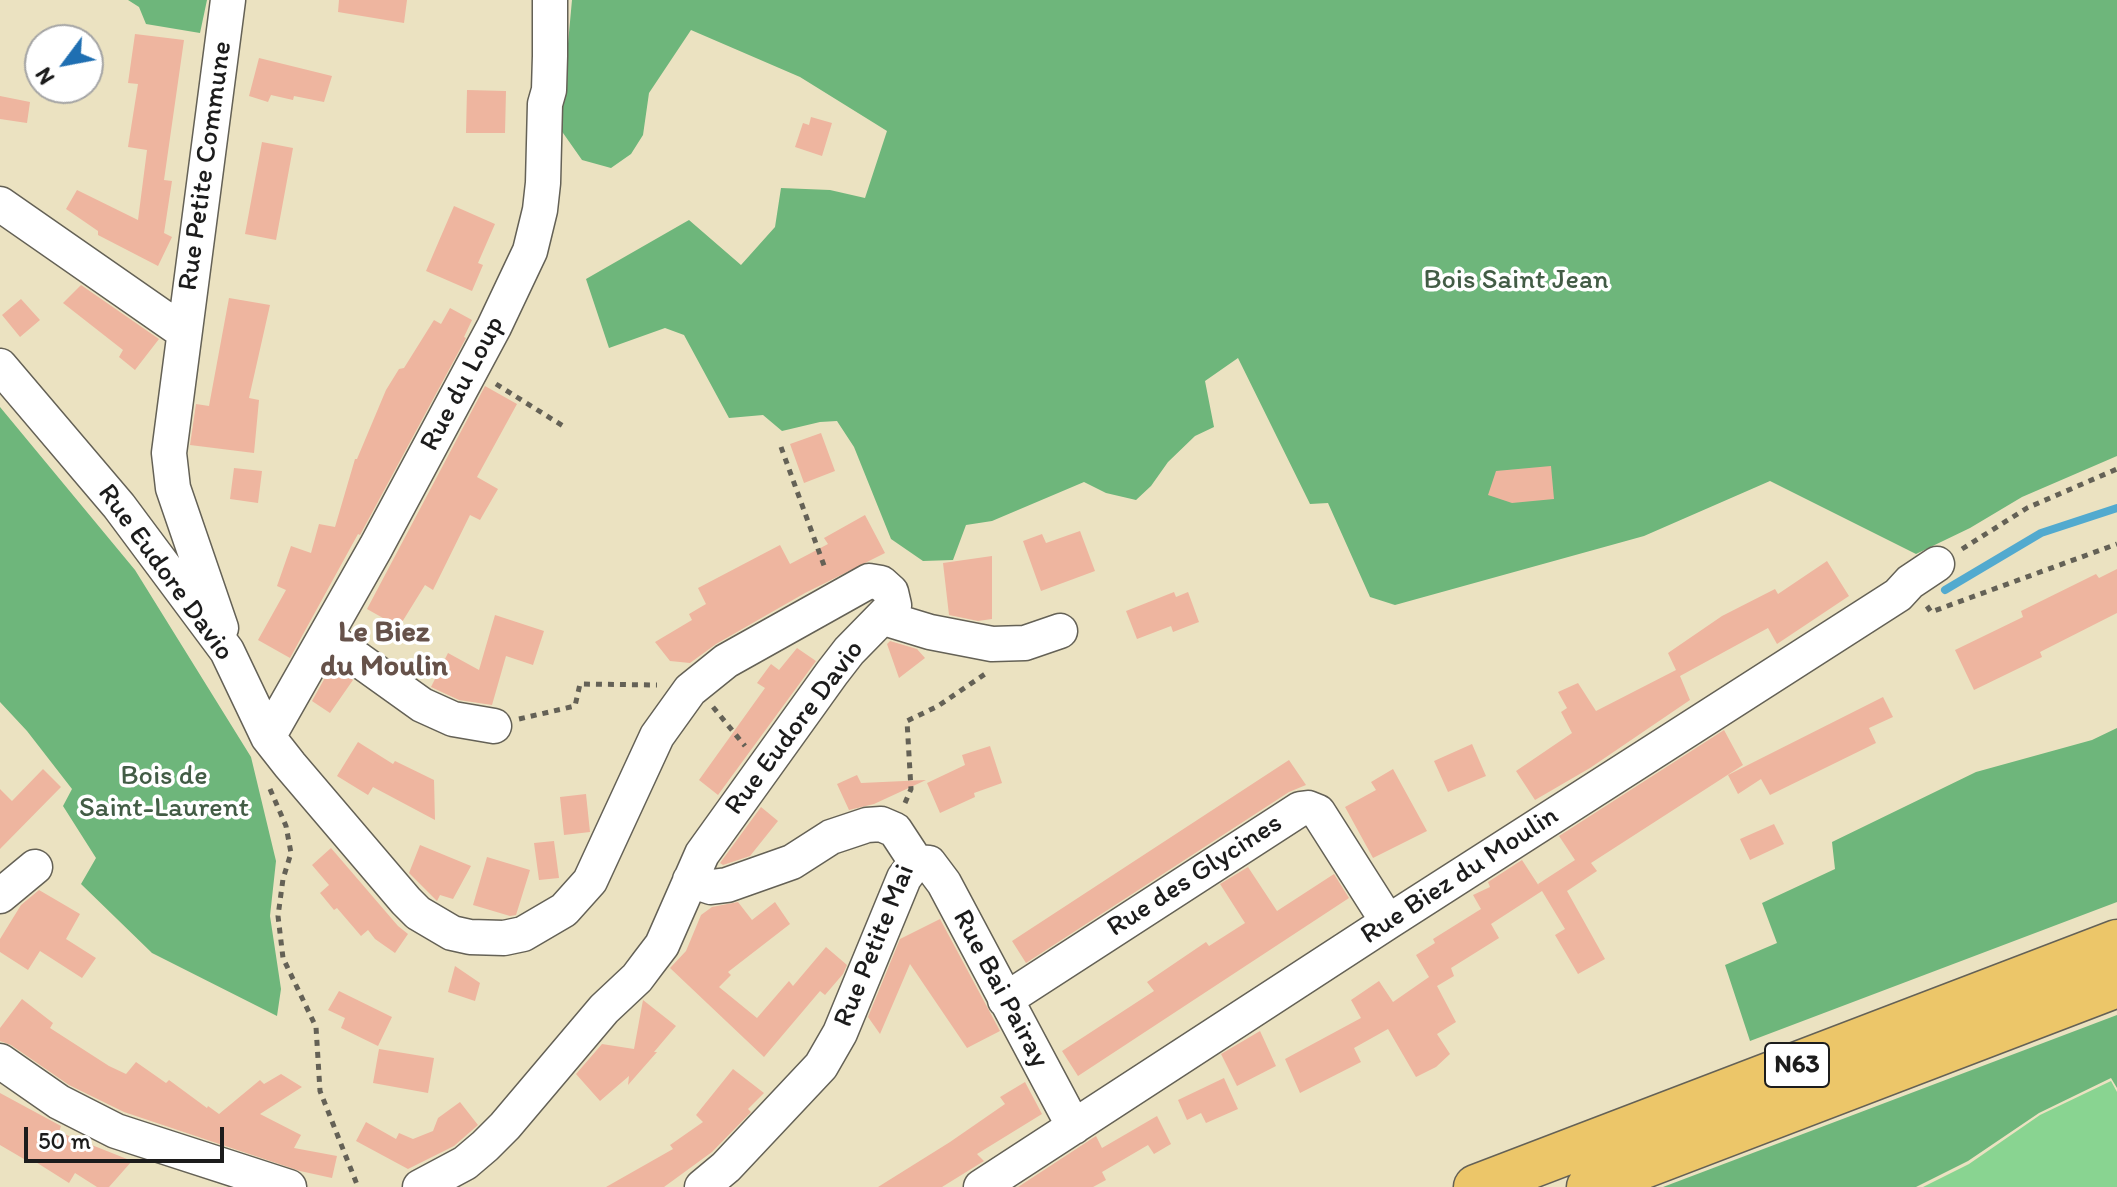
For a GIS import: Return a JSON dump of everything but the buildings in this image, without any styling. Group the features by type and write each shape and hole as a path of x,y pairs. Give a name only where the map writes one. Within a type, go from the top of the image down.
{"highway":[{"name":"N63","path":"1476,1187 2117,942"},
{"name":"N63","path":"1589,1187 2117,985"}],"street":[{"name":"Rue Petite Commune","path":"227,651 173,488 169,453 228,0"},
{"name":"Rue du Loup","path":"268,737 327,637 523,269 535,233 543,183 545,104 549,90 550,0"},
{"name":"Rue Petite Commune","path":"0,204 184,332"},
{"name":"Rue Eudore Davio","path":"0,366 119,506 227,651 268,737 290,765 418,913 452,933 504,938 523,934 564,910 590,881 657,736 692,687 726,661 869,581 881,583 891,592 894,605 849,651 702,854 662,945 637,978 604,1009 485,1146 465,1163 420,1187"},
{"name":"Rue Biez du Moulin","path":"981,1187 1898,595 1924,573"},
{"path":"884,618 930,632 992,644 1025,643 1060,631"},
{"path":"327,637 422,705 453,719 494,726"},
{"name":"Rue des Glycines","path":"1005,1000 1300,809 1318,812 1388,922"},
{"name":"Rue Petite Mai","path":"690,880 711,887 727,885 792,862 831,837 867,825 881,824 895,830 916,862 904,878 840,1033 821,1066 733,1160 702,1187"},
{"name":"Rue Bai Pairay","path":"916,862 929,863 944,883 1074,1127"},
{"path":"0,896 35,867"},
{"path":"0,1061 33,1087 84,1117 116,1131 289,1187"}],"path":[{"path":"472,369 563,426"},
{"path":"781,447 836,599"},
{"path":"2117,469 2027,508 1924,573 1931,612 2117,544"},
{"path":"494,726 575,706 580,684 692,687 763,769"},
{"path":"910,778 907,721 938,706"},
{"path":"271,791 286,826 291,853 283,879 278,916 283,958 316,1027 320,1091 358,1187"}],"green space":[{"path":"128,0 207,0 200,33 146,24 139,7"},
{"name":"Bois Saint Jean","path":"572,0 2117,0 2117,456 2022,497 1970,528 1916,554 1770,481 1644,536 1395,605 1370,597 1328,503 1310,504 1238,358 1205,381 1214,427 1195,436 1136,500 1106,493 1084,482 992,521 966,525 953,560 923,561 891,539 854,447 837,421 782,431 763,415 729,418 684,335 665,328 609,348 586,279 689,220 741,265 775,227 781,188 830,190 865,198 887,131 800,77 691,30 649,93 643,135 631,154 611,168 582,160 556,123 563,98"},
{"name":"Bois de Saint-Laurent","path":"0,407 135,570 251,757 276,861 270,916 281,989 277,1016 152,953 81,884 96,858 63,806 72,789 0,702"},
{"path":"2117,728 2117,902 1750,1041 1725,965 1777,943 1762,903 1835,869 1832,842 1976,772 2092,740"},
{"path":"2117,1015 2117,1088 2111,1078 2039,1113 1968,1161 1916,1187 1663,1187"},
{"path":"2111,1081 2117,1092 2117,1187 1923,1187 1969,1164 2040,1115"}],"waterway":[{"path":"1945,590 2041,533 2117,508"}],"district":[{"name":"Le Biez du Moulin","path":"384,650"}]}
